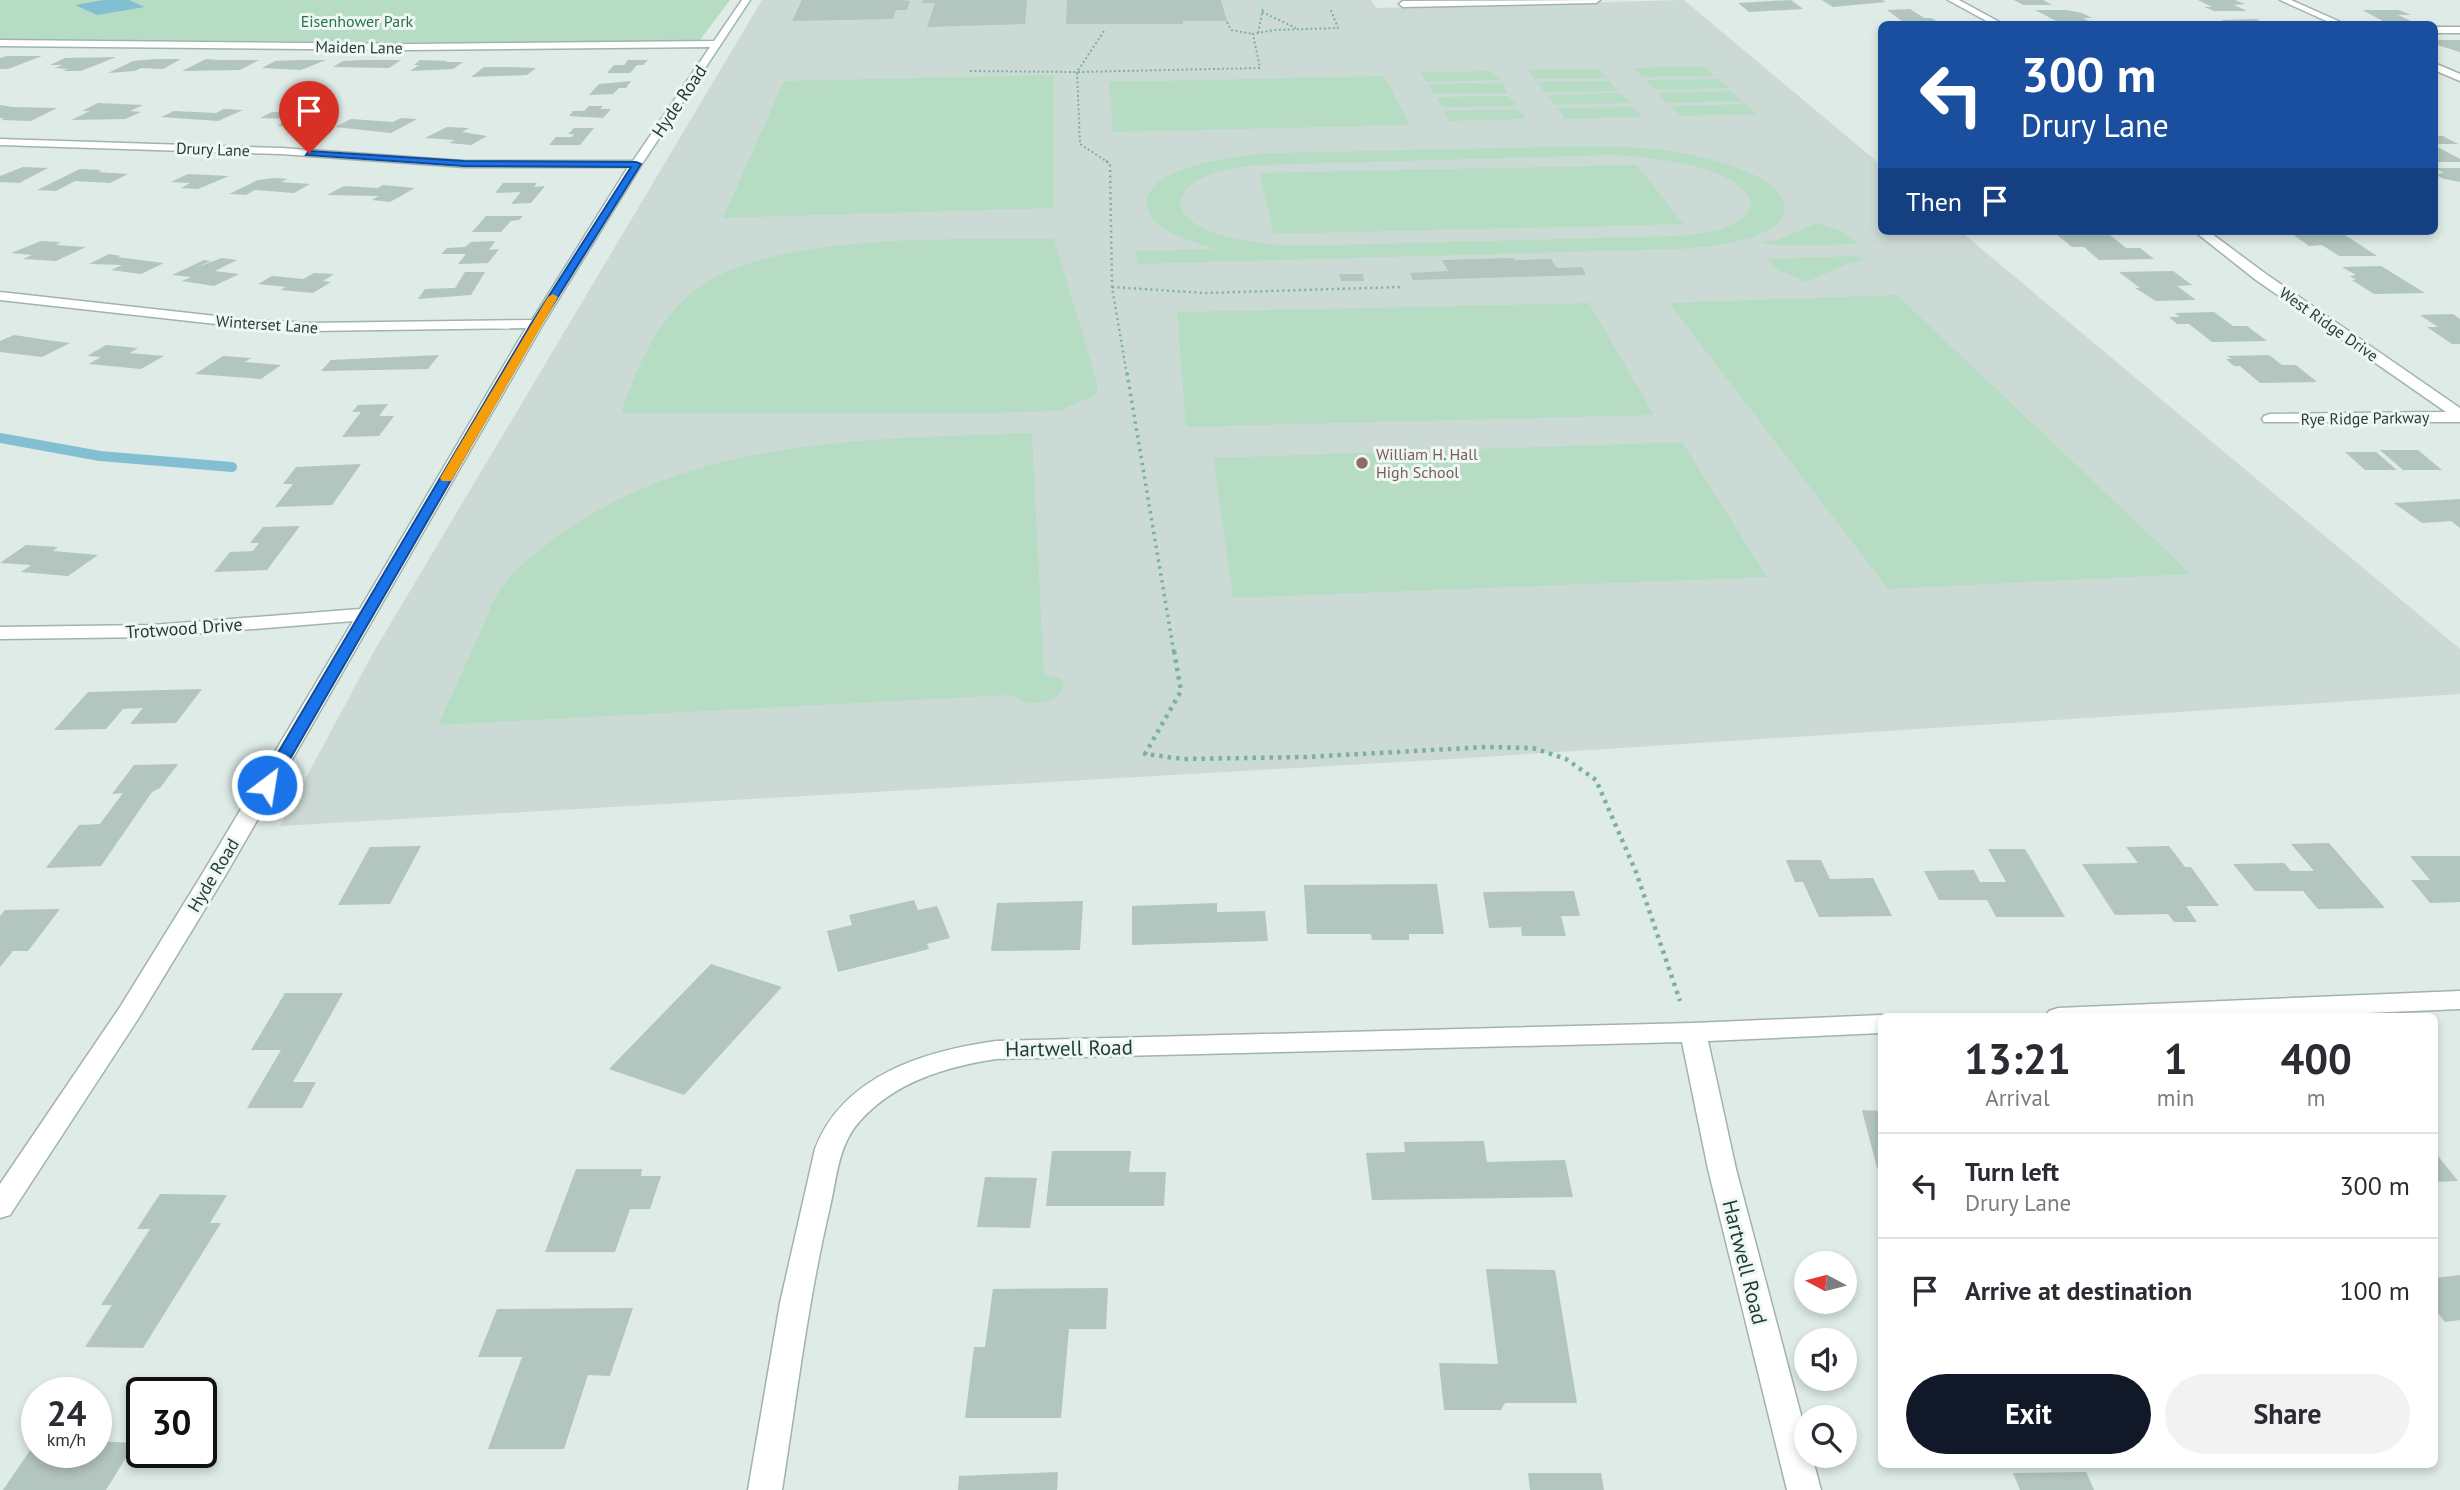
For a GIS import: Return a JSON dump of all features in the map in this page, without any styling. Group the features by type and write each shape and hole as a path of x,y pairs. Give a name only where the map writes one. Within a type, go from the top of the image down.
{"street":[{"name":"Hyde Road","path":"0,1207 129,1013 536,324 636,164 746,0"},
{"path":"1403,4 1596,0"},
{"path":"1952,0 1992,21"},
{"path":"2284,0 2333,21"},
{"path":"2438,30 2460,30"},
{"name":"Maiden Lane","path":"0,43 409,47 717,44"},
{"path":"2438,68 2460,78"},
{"name":"Drury Lane","path":"0,142 281,151 453,163 636,164"},
{"name":"West Ridge Drive","path":"2205,235 2460,416"},
{"name":"Winterset Lane","path":"0,296 217,320 309,327 536,324"},
{"name":"Rye Ridge Parkway","path":"2270,419 2460,416"},
{"name":"Trotwood Drive","path":"0,633 153,631 367,614"},
{"path":"2165,1013 2458,1002"},
{"name":"Hartwell Road","path":"765,1490 812,1219 833,1138 866,1097 912,1069 956,1055 996,1049 1693,1032 1878,1024"},
{"name":"Hartwell Road","path":"1693,1032 1722,1169 1804,1490"}],"path":[{"path":"1227,22 1231,30 1253,34 1338,28 1330,8"},
{"path":"1258,33 1262,10 1297,29"},
{"path":"1104,31 1077,72 1080,144 1110,164 1112,287 1181,691 1145,754 1183,760 1306,757 1486,747 1533,748 1566,760 1596,780 1636,872 1670,978 1693,1032"},
{"path":"970,71 1077,72 1260,68 1253,34"},
{"path":"1112,287 1205,293 1400,286"}],"shaded area":[{"name":"William H. Hall High School","path":"762,0 1371,0 1376,8 1684,0 1878,162 1878,235 1965,235 2460,649 2460,694 1452,759 280,826 373,653"}],"green space":[{"name":"Eisenhower Park","path":"0,0 730,0 700,40 517,43 0,39"},
{"path":"1704,66 1714,76 1643,77 1634,68"},
{"path":"1599,69 1607,78 1535,79 1528,70"},
{"path":"1492,71 1499,80 1427,82 1421,72"},
{"path":"1054,75 1054,208 723,218 784,81"},
{"path":"1384,76 1410,125 1113,132 1109,82"},
{"path":"1718,79 1729,88 1655,90 1646,80"},
{"path":"1609,81 1618,91 1544,92 1537,82"},
{"path":"1502,83 1508,93 1433,94 1428,84"},
{"path":"1731,91 1742,101 1667,103 1658,93"},
{"path":"1621,93 1630,103 1555,105 1547,95"},
{"path":"1509,96 1517,106 1442,107 1436,97"},
{"path":"1745,104 1756,114 1681,116 1670,106"},
{"path":"1633,107 1642,117 1565,119 1558,108"},
{"path":"1518,109 1526,119 1449,121 1443,111"},
{"path":"1629,147 1685,154 1746,171 1773,187 1784,204 1782,216 1774,226 1760,234 1725,244 1691,248 1137,264 1136,251 1214,249 1173,234 1153,219 1147,203 1151,190 1163,179 1200,164 1274,153","holes":["1628,156 1669,161 1712,171 1744,190 1751,204 1746,213 1730,225 1708,232 1677,236 1295,246 1248,241 1212,232 1186,216 1180,204 1191,185 1200,179 1225,170 1259,165"]},
{"path":"1637,165 1683,224 1274,234 1259,173"},
{"path":"1818,223 1841,231 1859,244 1793,246 1762,242 1777,240"},
{"path":"1054,239 1097,382 1097,394 1059,411 621,413 641,363 668,317 694,291 727,272 768,258 816,248 918,240"},
{"path":"1856,256 1865,260 1850,263 1806,282 1779,270 1766,259"},
{"path":"1897,295 2191,574 1888,589 1669,303"},
{"path":"1589,303 1654,415 1186,427 1177,312"},
{"path":"1032,433 1044,674 1062,679 1064,686 1054,698 1033,703 1011,695 438,725 491,605 505,582 554,539 607,505 663,480 722,462 783,450 845,442"},
{"path":"1682,442 1767,577 1233,598 1213,458"}],"water":[{"path":"104,0 129,0 145,7 97,15 75,5"}],"building":[{"path":"802,0 910,1 907,10 896,10 893,19 792,21"},
{"path":"923,0 1027,0 1025,24 927,27 935,3 922,3"},
{"path":"1067,0 1221,0 1227,21 1183,21 1183,24 1066,24"},
{"path":"1791,0 1803,9 1749,12 1738,3"},
{"path":"1822,0 1882,0 1886,2 1833,7"},
{"path":"2014,0 2043,0 2052,5 2023,5"},
{"path":"2198,0 2235,0 2245,4 2234,5 2247,11 2214,11 2204,7 2212,7"},
{"path":"1910,9 1924,18 1936,21 1902,21 1887,10"},
{"path":"2035,10 2067,10 2092,18 2083,18 2088,21 2056,21"},
{"path":"2362,10 2399,10 2411,15 2398,15 2411,21 2383,21"},
{"path":"2256,19 2260,21 2223,21 2221,20"},
{"path":"2438,40 2460,40 2460,52 2438,45"},
{"path":"42,56 8,69 0,69 0,58"},
{"path":"116,57 81,71 62,71 68,69 55,68 62,65 50,65 65,58"},
{"path":"181,59 163,69 141,68 108,73 133,61"},
{"path":"206,59 259,60 240,70 182,71"},
{"path":"326,60 301,70 262,68 275,61"},
{"path":"401,60 389,68 333,67 343,61"},
{"path":"420,60 463,62 453,69 410,71 419,65 414,65"},
{"path":"628,60 648,60 643,65 637,65 630,73 607,73 614,65 624,65"},
{"path":"484,67 536,68 527,75 471,77"},
{"path":"631,81 626,88 619,88 613,94 589,95 599,84"},
{"path":"98,103 143,105 130,111 141,112 125,119 71,120 90,111 82,111"},
{"path":"0,105 57,108 31,121 1,120 4,118 0,118"},
{"path":"589,106 611,109 603,118 569,116 573,111 584,111"},
{"path":"224,109 243,110 218,121 161,117 174,111 216,113"},
{"path":"272,112 325,115 302,127 277,126 289,119 260,118"},
{"path":"401,118 417,119 391,133 335,127 351,119 393,122"},
{"path":"447,127 469,128 462,132 487,136 471,145 449,143 455,140 425,138"},
{"path":"574,128 594,128 580,145 549,145 556,137 572,137 574,134 568,134"},
{"path":"2438,136 2443,136 2458,144 2438,144"},
{"path":"2438,147 2460,159 2460,162 2438,162"},
{"path":"23,167 48,168 19,183 0,182 0,176"},
{"path":"2438,168 2460,168 2460,182 2438,176 2438,174 2444,173"},
{"path":"80,169 128,174 110,183 75,181 56,191 37,190"},
{"path":"188,174 229,176 198,189 181,188 190,183 171,182"},
{"path":"288,179 281,182 310,184 294,193 255,190 246,195 229,194 258,180"},
{"path":"503,183 537,183 534,187 545,186 531,203 511,204 521,192 495,193"},
{"path":"383,185 415,188 390,202 372,200 379,196 327,195 344,186 378,188"},
{"path":"486,216 523,216 519,220 511,221 501,232 472,232"},
{"path":"2057,235 2110,235 2126,248 2140,248 2154,259 2099,260 2084,247 2072,247"},
{"path":"2294,235 2345,235 2377,256 2339,256 2322,245 2309,246"},
{"path":"41,241 86,247 56,261 23,259 32,255 11,253"},
{"path":"495,241 489,250 499,249 488,263 458,264 466,254 441,254 447,248 465,247 471,242"},
{"path":"109,254 164,263 141,274 111,270 122,265 89,264"},
{"path":"222,258 237,260 215,271 239,274 214,286 182,281 191,277 172,275 204,260 211,261 195,268"},
{"path":"1551,259 1557,268 1582,267 1586,275 1413,280 1410,273 1448,271 1442,260"},
{"path":"2381,266 2425,293 2374,294 2352,280 2356,280 2350,276 2356,275 2342,267"},
{"path":"2173,271 2192,285 2177,286 2196,300 2156,301 2135,288 2140,288 2119,272"},
{"path":"465,272 485,272 471,295 418,299 425,289 455,288"},
{"path":"314,273 334,274 323,281 331,282 313,293 280,290 286,287 258,284 272,276 303,279"},
{"path":"1339,274 1363,274 1364,281 1341,281"},
{"path":"2214,312 2233,326 2247,326 2267,341 2212,342 2189,324 2177,324 2169,317 2180,317 2175,313"},
{"path":"2453,314 2460,319 2460,344 2452,344 2427,327 2438,327 2420,315"},
{"path":"14,335 70,343 42,357 0,352 0,341"},
{"path":"106,345 138,348 130,353 164,356 141,369 89,364 101,357 87,356"},
{"path":"439,355 428,369 321,371 331,360"},
{"path":"2269,355 2282,365 2296,365 2317,382 2260,383 2240,366 2234,366 2226,359 2232,359 2227,356"},
{"path":"223,356 251,358 245,362 281,365 261,379 195,374"},
{"path":"388,404 379,416 394,416 379,436 342,437 361,412 352,412 358,405"},
{"path":"2380,450 2418,450 2442,470 2403,470"},
{"path":"2345,452 2376,452 2397,470 2365,470"},
{"path":"361,464 332,505 275,507 293,484 283,484 296,467"},
{"path":"2460,499 2460,528 2451,521 2422,523 2394,503"},
{"path":"300,526 267,570 214,572 230,552 253,551 259,543 250,543 263,527"},
{"path":"26,545 58,547 53,551 98,555 68,576 21,572 31,565 0,563"},
{"path":"202,689 176,723 130,724 143,708 123,709 106,729 54,730 88,692"},
{"path":"178,764 160,788 152,792 101,866 46,868 79,825 100,824 123,793 112,794 134,765"},
{"path":"2329,843 2385,908 2318,909 2303,891 2255,891 2233,864 2284,863 2291,871 2314,871 2291,844"},
{"path":"421,846 390,904 338,905 370,847"},
{"path":"2169,846 2185,867 2191,867 2219,906 2186,906 2197,922 2174,922 2168,914 2115,915 2082,864 2138,863 2126,847"},
{"path":"1988,849 2025,849 2065,917 1996,917 1987,900 1939,900 1924,871 1974,870 1980,882 2006,882"},
{"path":"2410,856 2460,856 2460,902 2430,903 2411,880 2430,880"},
{"path":"1786,860 1821,860 1830,879 1873,878 1892,916 1819,917 1803,882 1795,882"},
{"path":"1437,884 1444,934 1409,934 1409,940 1372,940 1371,934 1307,934 1304,885"},
{"path":"1574,891 1580,916 1561,916 1566,936 1522,936 1521,927 1489,928 1483,892"},
{"path":"914,900 918,910 937,906 950,938 927,944 929,949 838,972 827,931 852,925 849,915"},
{"path":"1083,901 1080,950 991,951 997,903"},
{"path":"1217,903 1217,912 1265,911 1268,941 1132,945 1132,906"},
{"path":"60,909 28,951 13,951 0,967 0,916 5,910"},
{"path":"711,964 782,987 684,1095 609,1069"},
{"path":"285,993 343,993 293,1082 316,1082 302,1108 247,1108 281,1050 251,1050"},
{"path":"1862,1110 1878,1111 1877,1168"},
{"path":"1484,1141 1487,1162 1565,1160 1573,1197 1372,1200 1366,1153 1405,1152 1404,1142"},
{"path":"1052,1151 1131,1151 1129,1172 1166,1172 1164,1206 1046,1206"},
{"path":"2438,1156 2458,1181 2438,1182"},
{"path":"576,1169 642,1169 641,1176 661,1176 650,1209 630,1209 615,1252 545,1252"},
{"path":"985,1177 1037,1178 1030,1228 977,1227"},
{"path":"160,1194 227,1195 210,1223 221,1223 143,1348 85,1347 112,1305 101,1305 150,1229 137,1229"},
{"path":"1486,1269 1555,1270 1577,1403 1505,1403 1501,1410 1444,1410 1439,1363 1498,1364"},
{"path":"2460,1275 2460,1320 2445,1322 2438,1313 2438,1278"},
{"path":"1108,1288 1106,1329 1069,1329 1061,1418 965,1418 974,1347 985,1347 993,1289"},
{"path":"633,1308 610,1376 588,1375 564,1449 488,1449 522,1357 478,1357 497,1309"},
{"path":"112,1442 126,1443 126,1458 106,1490 3,1490 21,1464 21,1468 112,1468"},
{"path":"1058,1472 1057,1490 958,1490 959,1476"},
{"path":"2086,1472 2094,1490 2020,1490 2013,1473"},
{"path":"1528,1473 1601,1473 1604,1490 1530,1490"}],"waterway":[{"path":"0,438 100,456 232,467"}],"slow traffic":[{"path":"446,478 553,297"}],"place":[{"name":"William H. Hall High School","path":"1362,463"}],"route":[{"path":"267,785 536,324 636,164 420,162 309,153"}]}
